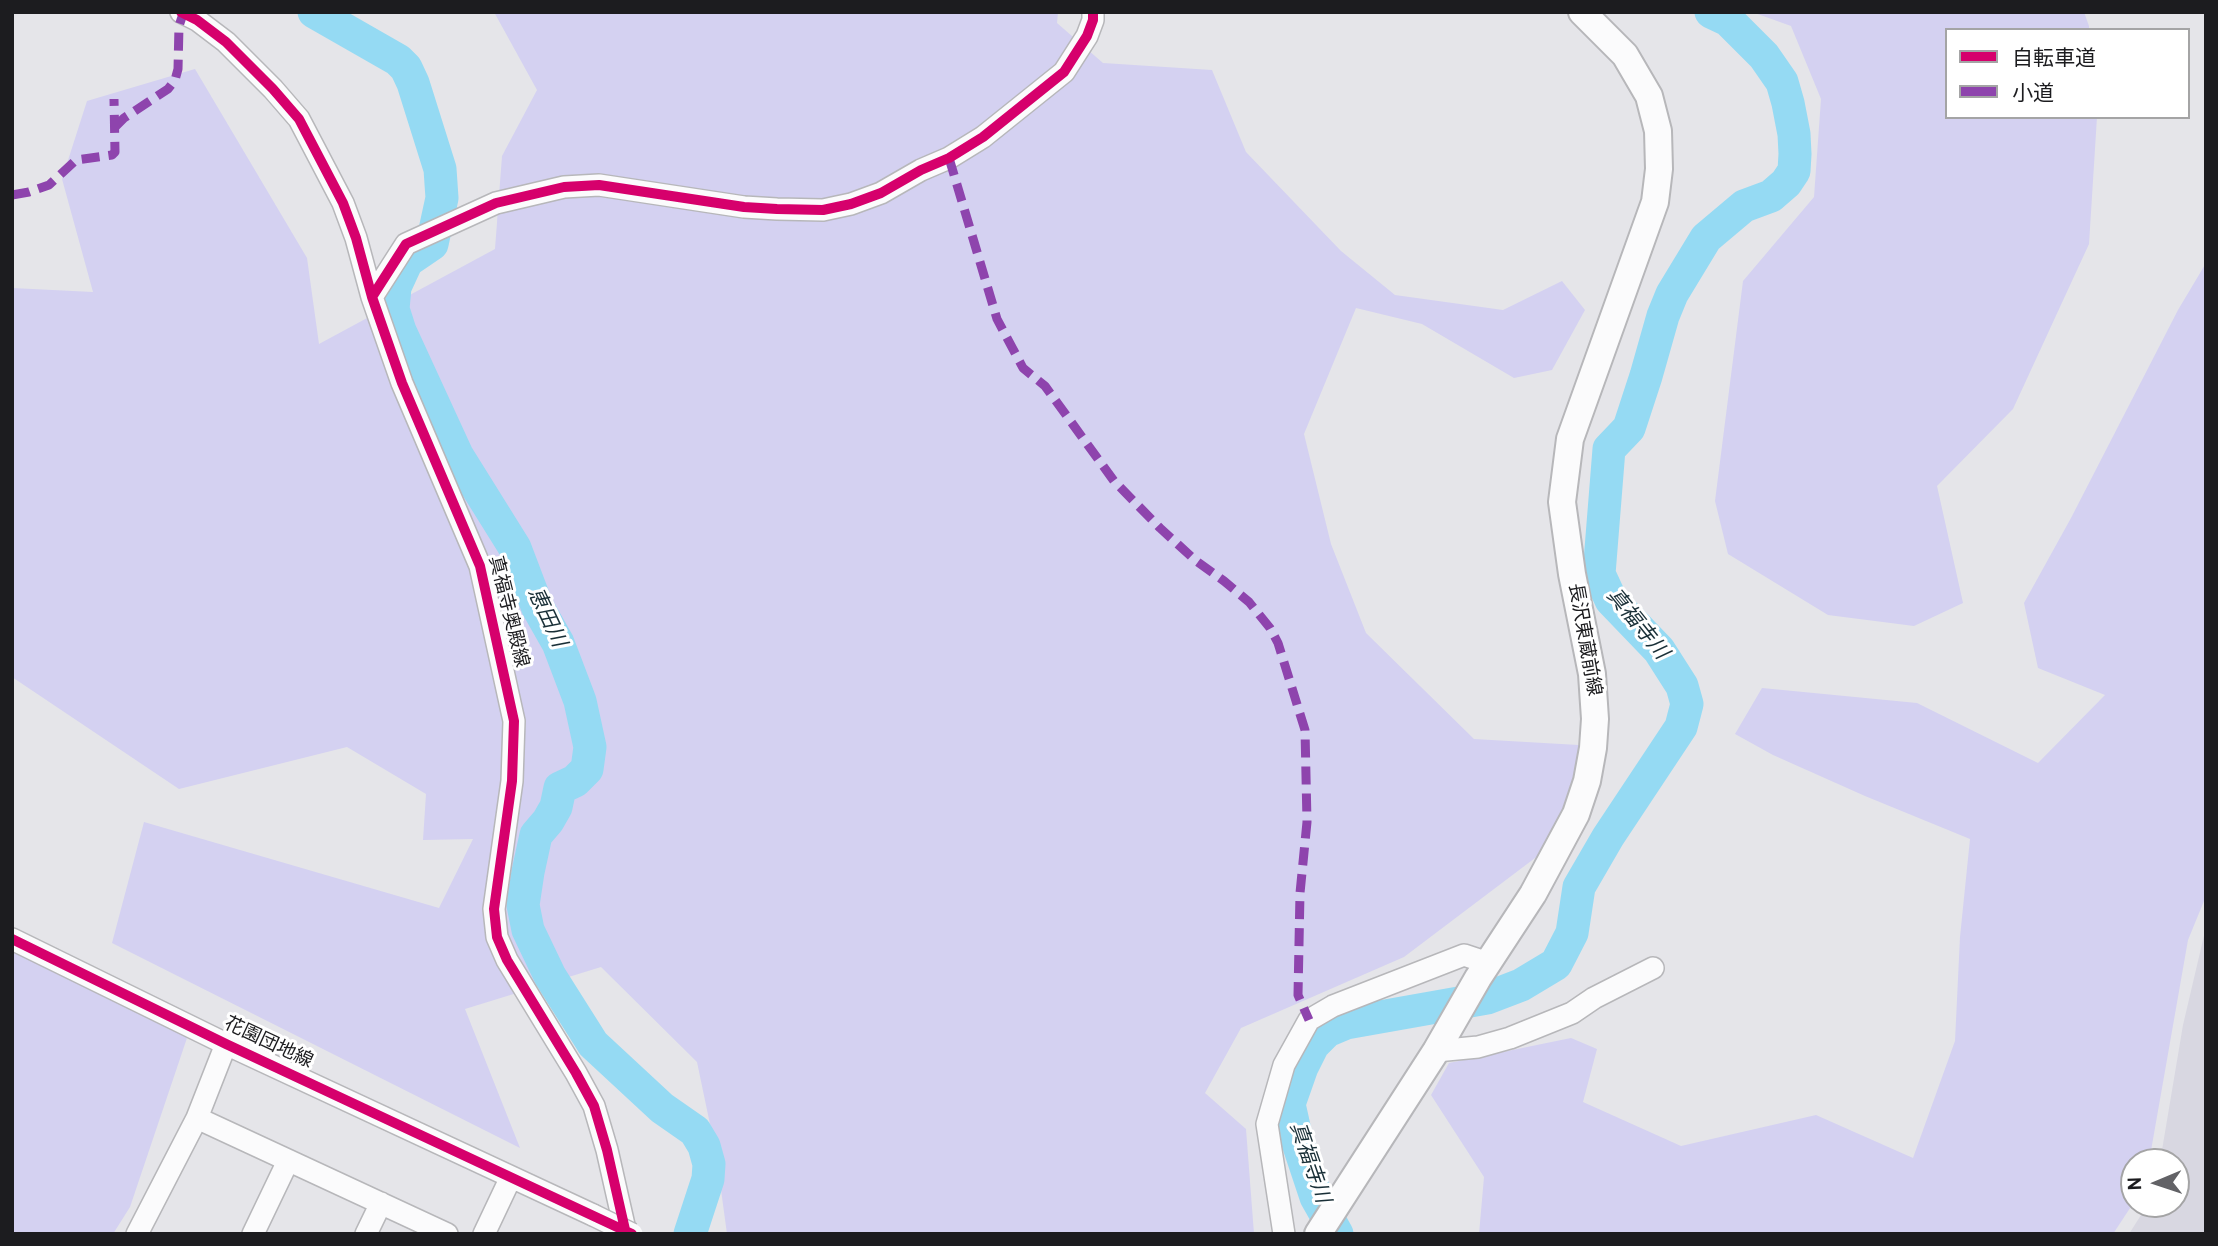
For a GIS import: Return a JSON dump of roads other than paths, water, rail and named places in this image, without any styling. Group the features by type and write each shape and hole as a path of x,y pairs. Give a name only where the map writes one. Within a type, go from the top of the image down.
{"main road":[{"name":"長沢東蔵前線","path":"1318,1234 1533,894 1576,814 1587,780 1595,719 1592,674 1572,574 1562,502 1570,439 1655,202 1659,169 1658,131 1649,96 1625,55 1582,12"}],"street":[{"name":"真福寺奥殿線","path":"180,12 197,20 226,43 299,119 343,203 402,383 480,566 514,721 513,781 494,909 497,937 512,969 565,1054 594,1107 626,1234"},
{"path":"372,297 406,244 496,203 564,187 599,185 744,206 823,210 851,204 881,193 983,138 1057,79 1065,72 1087,36 1093,12"},
{"name":"花園団地線","path":"12,939 226,1044 632,1234"},
{"path":"1284,1234 1267,1124 1284,1065 1309,1020 1333,1006 1464,955 1483,970"},
{"path":"1440,1043 1478,1047 1510,1038 1572,1013 1594,998 1653,968"},
{"path":"137,1234 197,1118 226,1044"},
{"path":"197,1118 447,1234"},
{"path":"253,1234 288,1161"},
{"path":"485,1234 511,1177"},
{"path":"366,1234 381,1203"}],"waterway":[{"name":"恵田川","path":"314,12 398,60 406,68 440,169 442,198 432,244 407,261 395,287 393,309 400,331 457,455 515,548 537,606 558,643 580,701 590,747 587,769 575,781 560,788 556,807 536,835 523,905 528,930 550,976 593,1044 662,1108 695,1131 704,1146 709,1164 708,1179 690,1234"},
{"name":"真福寺川","path":"1337,1234 1316,1197 1297,1140 1289,1104 1313,1045 1327,1031 1346,1023 1487,998 1521,985 1556,964 1572,933 1579,887 1608,837 1681,727 1687,704 1682,686 1659,650 1611,600 1599,574 1609,449 1629,428 1663,316 1672,294 1706,238 1744,206 1771,196 1786,183 1794,171 1795,154 1794,134 1782,82 1764,56 1728,20 1711,12"}]}
